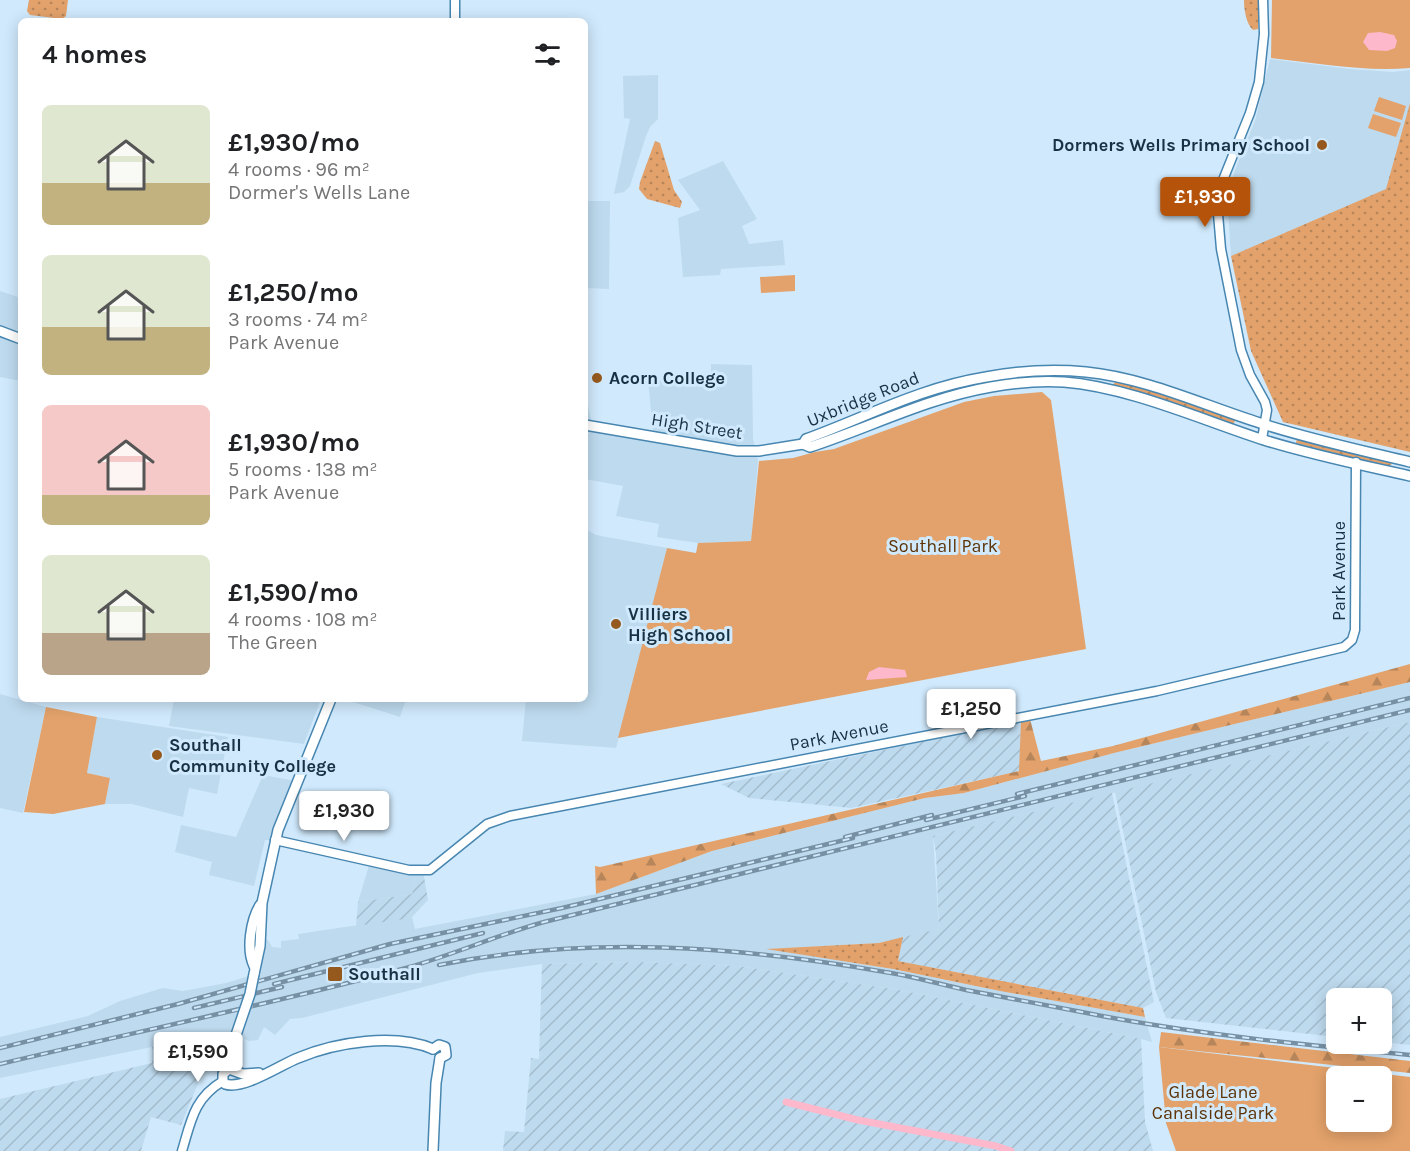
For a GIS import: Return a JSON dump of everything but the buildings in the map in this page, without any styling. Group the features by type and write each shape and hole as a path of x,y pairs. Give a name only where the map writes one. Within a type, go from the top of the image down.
{"main road":[{"path":"0,331 18,338"},
{"name":"Uxbridge Road","path":"1410,462 1266,425 1148,385 1078,372 1024,372 986,377 923,391 806,439 803,444 810,447 888,416 991,387 1035,382 1065,382 1150,401 1262,439 1410,476"},
{"path":"1107,390 1109,376"},
{"path":"923,391 926,404"},
{"name":"High Street","path":"588,425 737,451 759,451 803,444"},
{"path":"1394,472 1397,459"},
{"path":"236,1084 239,1076 233,1071 230,1054 250,994 260,946 262,903 275,840 289,799 330,702"},
{"path":"275,1069 249,1074 233,1071 223,1074 223,1081 230,1085 236,1084 261,1076 321,1050 349,1045 404,1041 434,1049 440,1045 445,1047 446,1054 440,1058 436,1083 433,1151"}],"street":[{"path":"455,0 455,18"},
{"path":"1262,439 1267,414 1265,402 1250,375 1239,341 1221,249 1218,214 1223,180 1257,91 1264,34 1263,0"},
{"name":"Park Avenue","path":"275,840 409,870 427,870 440,863 487,824 510,816 1147,693 1344,647 1352,640 1355,630 1356,462"},
{"path":"182,1151 191,1120 200,1100 204,1094 223,1081"}],"shaded area":[{"path":"1380,32 1394,35 1397,41 1395,48 1387,51 1369,50 1363,42 1368,33"},
{"name":"Dormers Wells Primary School","path":"1270,59 1350,69 1393,72 1410,70 1410,103 1387,189 1231,256 1229,191 1255,121"},
{"path":"658,75 658,119 650,127 646,136 630,186 624,192 614,194 630,119 624,118 623,76"},
{"path":"723,161 757,219 742,226 749,244 783,240 785,265 721,269 720,275 683,277 678,218 700,210 678,180"},
{"path":"588,201 610,201 609,289 588,288"},
{"path":"0,291 18,297 18,380 0,377"},
{"path":"711,364 752,365 753,439 758,460 751,541 698,543 657,537 659,524 616,516 623,486 588,480 588,405 592,423 653,432 648,380 711,385"},
{"name":"Villiers High School","path":"588,531 596,535 667,548 616,748 522,741 526,702 588,702"},
{"path":"879,667 905,670 907,677 866,680 869,672"},
{"path":"1410,682 1410,722 933,836 939,929 879,943 770,949 893,969 1145,1017 1152,1042 899,990 738,966 639,962 542,964 478,973 302,1018 290,1019 275,1035 264,1027 258,1040 249,1041 228,1032 217,1037 152,1047 0,1078 0,1037 88,1016 120,1001 163,988 183,991 246,977 260,970 265,940 268,940 272,947 281,948 281,941 299,939 298,934 412,917 415,929 596,894 712,851 925,798 964,793 1114,753"},
{"path":"0,694 18,699 18,702 28,702 46,707 23,813 0,808"},
{"path":"173,702 320,702 304,744 169,726"},
{"path":"353,702 405,702 400,717"},
{"name":"Southall Community College","path":"97,717 228,737 217,794 189,788 183,817 132,804 105,804 110,778 87,773"},
{"path":"1021,721 1020,771 851,808 749,798 721,784"},
{"path":"1410,722 1410,1045 1392,1043 1392,988 1326,988 1326,1036 1166,1018 1156,992 1115,792"},
{"path":"263,775 296,781 275,840 265,840 254,886 209,875 212,862 175,852 181,825 236,837"},
{"path":"1112,793 1154,1002 1143,1008 898,961 903,937 939,929 936,853 933,836"},
{"path":"370,862 417,872 412,894 358,902"},
{"path":"423,871 428,900 411,918 356,926 358,902 412,894 417,872"},
{"path":"639,962 738,966 899,990 1141,1039 1145,1122 1153,1151 503,1151 505,1131 524,1132 531,1058 539,1059 542,964"},
{"path":"217,1037 181,1125 151,1117 141,1151 0,1151 0,1099 152,1063 152,1047"}],"green space":[{"path":"29,0 68,0 66,16 63,18 30,15 27,11"},
{"path":"1244,0 1259,0 1258,29 1253,30 1249,24"},
{"path":"1272,0 1410,0 1410,68 1358,68 1271,58"},
{"path":"1379,97 1406,106 1402,120 1374,111"},
{"path":"1410,103 1410,452 1283,422 1251,351 1231,256 1386,189"},
{"path":"1373,114 1401,123 1396,137 1368,128"},
{"path":"655,141 660,143 674,190 682,202 680,208 647,199 639,189"},
{"path":"795,275 795,291 761,293 760,277"},
{"path":"1116,381 1153,391 1235,420 1233,426 1112,386"},
{"name":"Southall Park","path":"1042,392 1051,400 1086,649 618,738 667,548 696,553 698,543 751,541 759,461 793,458 834,449 964,402 994,396"},
{"path":"1297,438 1389,461 1392,464 1387,467 1296,443"},
{"path":"1410,664 1410,682 1114,753 964,793 925,798 712,851 596,894 595,866 600,867 1019,771 1021,721 1030,719 1041,761 1113,746"},
{"path":"46,707 97,717 87,773 110,778 105,804 53,814 24,812"},
{"path":"903,937 898,961 1143,1008 1145,1017 893,969 766,949 879,943"},
{"path":"1161,1032 1326,1051 1326,1054 1350,1054 1410,1061 1410,1073 1392,1071 1392,1066 1342,1066 1159,1047"},
{"name":"Glade Lane Canalside Park","path":"1159,1047 1326,1067 1326,1132 1392,1132 1392,1075 1410,1077 1410,1151 1176,1151 1166,1123"}],"waterway":[{"path":"786,1102 858,1120 996,1146 1011,1151"}],"railway":[{"path":"1017,794 1410,698"},
{"path":"0,1064 356,981 423,963 544,922 1410,710"},
{"path":"926,820 1025,796"},
{"path":"845,837 932,815"},
{"path":"0,1048 178,1004 390,944 562,908 853,838"},
{"path":"274,984 483,933"},
{"path":"439,965 550,950 606,947 718,950 830,963 895,974 966,990 1179,1029 1410,1055"},
{"path":"194,1008 282,987"}],"place":[{"name":"Dormers Wells Primary School","path":"1322,145"},
{"name":"Acorn College","path":"597,378"},
{"name":"Villiers High School","path":"616,624"},
{"name":"Southall Community College","path":"157,755"},
{"name":"Southall","path":"335,974"}]}
